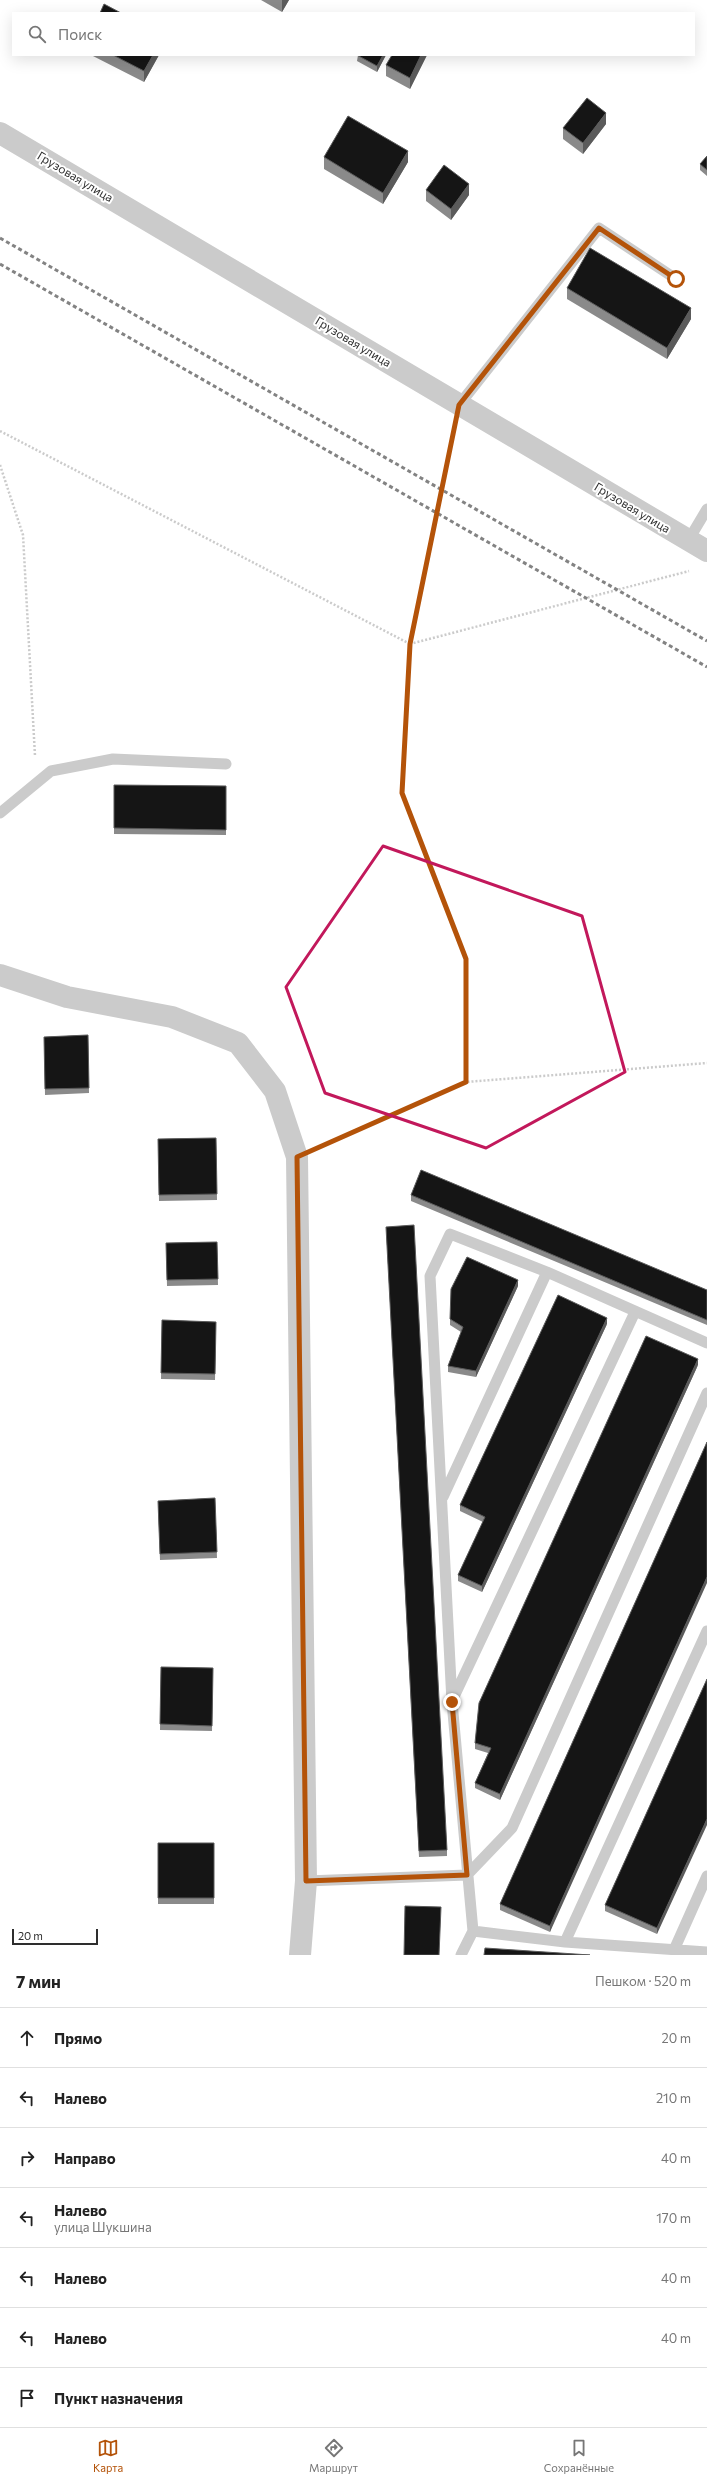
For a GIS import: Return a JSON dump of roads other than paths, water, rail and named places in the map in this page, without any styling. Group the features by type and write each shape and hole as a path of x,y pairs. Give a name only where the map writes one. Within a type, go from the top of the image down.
{"street":[{"name":"Грузовая улица","path":"0,133 707,551"},
{"path":"0,975 67,997 172,1017 238,1043 275,1091 297,1157 306,1881 300,1955"}],"lane":[{"path":"459,405 599,228 676,279"},
{"path":"688,541 707,509"},
{"path":"0,813 51,771 113,760 226,764"},
{"path":"462,1955 473,1931 452,1702 443,1499 430,1276 450,1234 547,1272 707,1343"},
{"path":"443,1499 547,1272"},
{"path":"452,1702 635,1312"},
{"path":"306,1881 467,1875 512,1828 707,1393"},
{"path":"565,1942 707,1631"},
{"path":"674,1950 707,1876"},
{"path":"473,1931 565,1942 707,1952"}],"railway":[{"path":"0,238 707,641"},
{"path":"0,264 707,667"}]}
